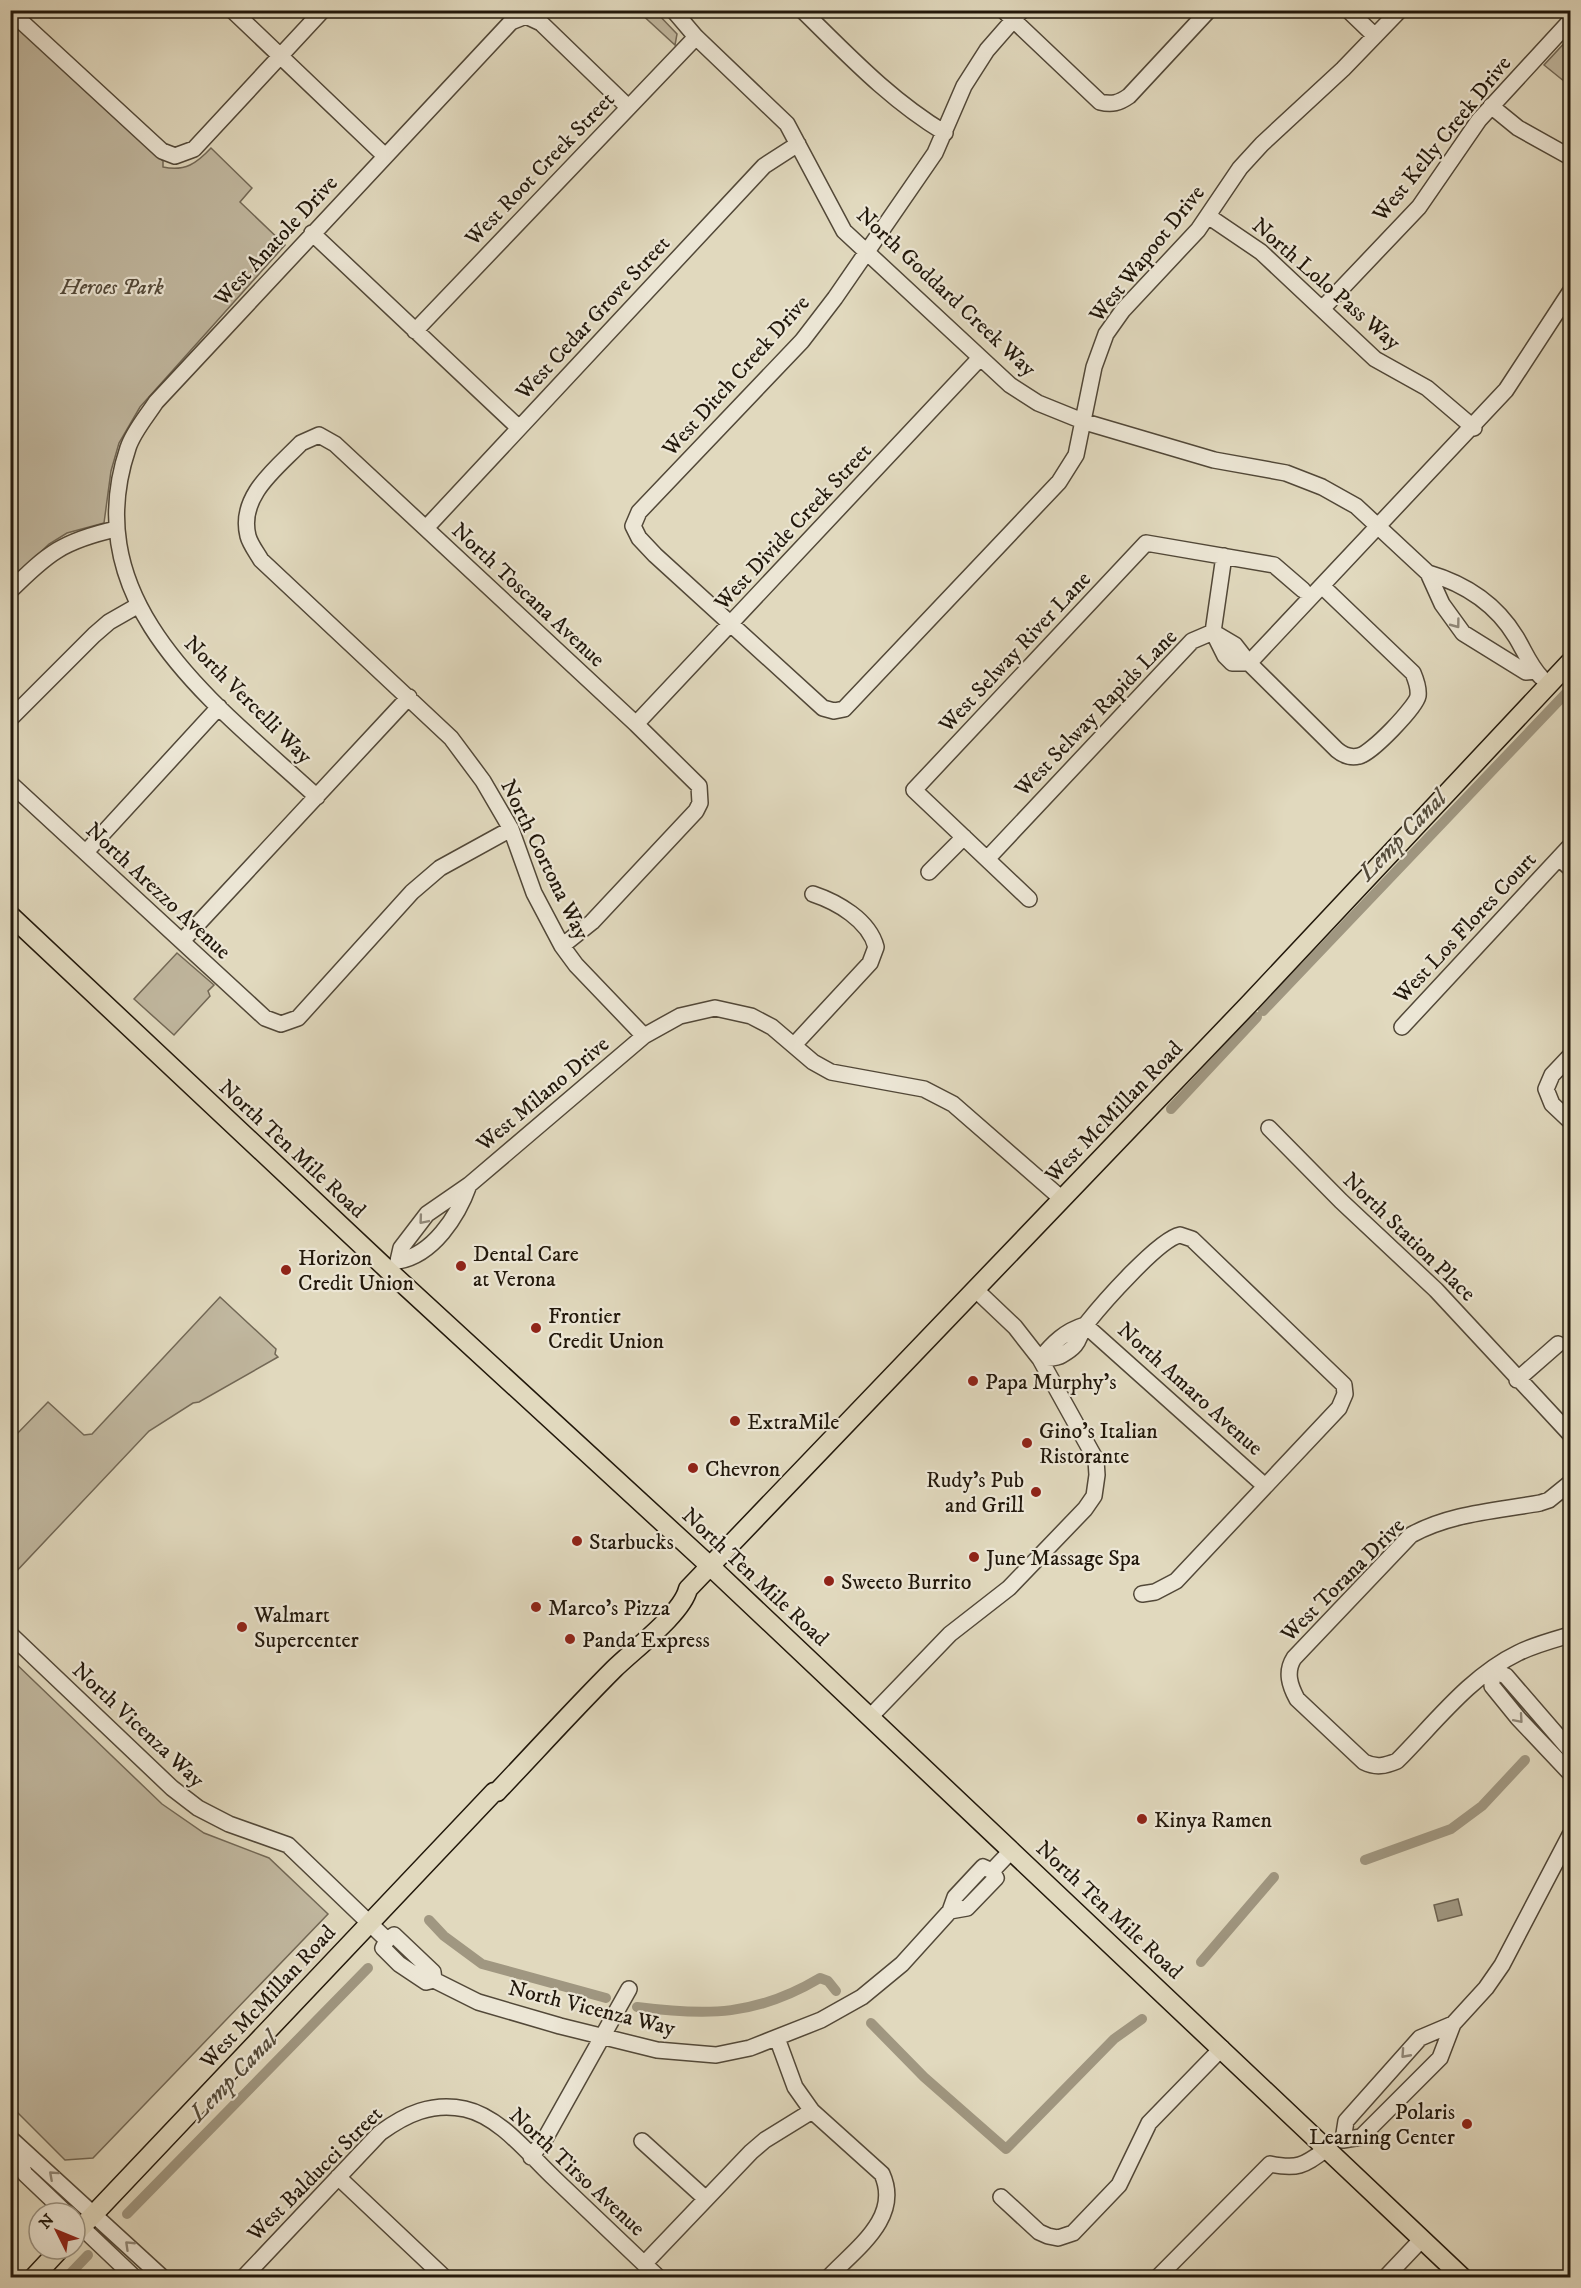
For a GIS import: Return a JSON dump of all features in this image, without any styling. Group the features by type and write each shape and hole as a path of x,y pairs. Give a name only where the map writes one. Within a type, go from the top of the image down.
{"main road":[{"name":"West McMillan Road","path":"87,2219 494,1792 497,1792 615,1668 686,1599 688,1589 976,1290 1570,662"},
{"name":"North Ten Mile Road","path":"10,915 393,1266 1222,2048 1334,2147 1422,2239 1463,2277"},
{"path":"33,2277 48,2261"}],"street":[{"path":"10,10 162,152 175,156 194,149 323,10"},
{"path":"232,10 384,155"},
{"name":"North Goddard Creek Way","path":"673,10 696,37 787,124 844,231 1010,385 1038,403 1085,422 1214,460 1286,473 1322,487 1356,506 1380,525 1428,573 1442,604 1463,633 1526,672 1535,671"},
{"path":"802,10 887,92 911,112 945,133"},
{"path":"1013,14 1100,102 1109,105 1120,103 1129,96 1209,10"},
{"path":"1348,10 1375,36"},
{"name":"West Wapoot Drive","path":"731,623 823,708 834,711 844,709 1059,482 1076,455 1085,422 1094,367 1106,334 1124,310 1208,216 1240,168 1262,144 1343,69 1400,10"},
{"name":"West Ditch Creek Drive","path":"731,623 639,538 633,526 639,512 802,341 911,192 945,133 964,86 1013,14"},
{"name":"West Anatole Drive","path":"116,530 117,487 128,446 156,402 384,155 511,22 526,16 541,23 628,107"},
{"name":"West Kelly Creek Drive","path":"1322,309 1419,207 1491,106 1570,21"},
{"name":"West Root Creek Street","path":"415,331 696,37"},
{"path":"1491,106 1526,133 1570,157"},
{"name":"West Cedar Grove Street","path":"426,528 764,166 798,144"},
{"name":"North Lolo Pass Way","path":"1208,216 1261,252 1375,359 1427,388 1474,428"},
{"path":"312,233 519,428"},
{"path":"1249,663 1474,428 1506,390 1570,291"},
{"name":"West Divide Creek Street","path":"636,724 980,358"},
{"name":"North Toscana Avenue","path":"248,536 246,511 254,494 301,443 319,435 335,444 694,779 701,794 696,812 592,922 562,946"},
{"path":"10,591 37,563 58,548 81,537 116,530"},
{"name":"North Vercelli Way","path":"116,530 122,568 137,606 176,662 219,707 317,797"},
{"name":"North Cortona Way","path":"248,536 261,560 451,738 483,781 511,829 534,893 562,946 576,965 644,1036"},
{"name":"West Selway River Lane","path":"964,837 914,790 1146,543 1224,556"},
{"path":"1224,556 1274,564 1303,590"},
{"name":"West Selway Rapids Lane","path":"987,859 1192,641 1213,632 1224,556"},
{"name":"North Goddard Creek Way","path":"1428,573 1445,578 1491,605 1507,623 1535,671 1550,685"},
{"path":"1213,632 1235,645 1249,663 1337,750 1347,756 1361,756 1372,749 1414,705 1418,692 1413,673 1322,586"},
{"path":"10,719 94,635 109,622 137,606"},
{"path":"182,941 409,697"},
{"path":"86,852 219,707"},
{"name":"North Arezzo Avenue","path":"10,783 265,1018 281,1024 298,1017 412,892 440,868 511,829"},
{"path":"929,873 964,837 1029,899"},
{"name":"West Los Flores Court","path":"1402,1027 1565,863 1570,846"},
{"path":"794,1045 870,963 876,947 870,933 842,906 813,894"},
{"path":"644,1036 680,1016 715,1008 751,1016 772,1026 831,1072 924,1089 953,1104 973,1118 1062,1199"},
{"name":"West Milano Drive","path":"393,1266 401,1248 427,1214 469,1185 644,1036"},
{"path":"1570,1056 1552,1076 1546,1089 1552,1104 1570,1121"},
{"name":"North Station Place","path":"1269,1128 1341,1202 1436,1290 1517,1380 1570,1434"},
{"name":"West Milano Drive","path":"393,1266 412,1259 442,1233 462,1207 469,1185"},
{"path":"1040,1359 1052,1343 1070,1330 1085,1325 1163,1242 1180,1235 1192,1239 1344,1385 1345,1394 1339,1408 1176,1581 1155,1592 1142,1594"},
{"path":"870,1717 950,1634 1009,1588 1094,1497 1096,1460 1040,1359 1015,1327 976,1290"},
{"name":"North Amaro Avenue","path":"1085,1325 1266,1486"},
{"path":"1517,1380 1558,1344"},
{"name":"West Torana Drive","path":"1492,1670 1466,1691 1397,1761 1378,1766 1364,1762 1297,1699 1290,1686 1289,1672 1294,1658 1411,1535 1448,1519 1540,1503 1557,1495 1570,1483"},
{"name":"North Vicenza Way","path":"10,1634 172,1788 198,1808 229,1824 288,1845 387,1940 383,1948 399,1964 426,1982 434,1980 478,2002 657,2050 716,2055 750,2048 821,2020 862,1997 902,1964 950,1911 955,1898 983,1867 992,1871 1012,1850"},
{"path":"1492,1670 1516,1654 1570,1635"},
{"path":"1492,1670 1506,1676 1570,1750"},
{"path":"1492,1670 1492,1686 1518,1718 1570,1773"},
{"path":"1157,2277 1270,2164 1293,2168 1305,2164 1334,2147 1361,2137 1440,2058 1453,2024 1486,1988 1502,1965 1570,1835"},
{"path":"531,2157 546,2137 629,1989"},
{"path":"1334,2147 1346,2121 1420,2038 1453,2024"},
{"path":"777,2038 795,2087 812,2111 882,2174 889,2197 880,2223 828,2277"},
{"path":"1001,2197 1039,2232 1058,2238 1073,2233 1111,2194 1131,2164 1149,2123 1222,2048"},
{"name":"North Tirso Avenue","path":"423,2108 465,2109 488,2119 659,2277"},
{"name":"West Balducci Street","path":"243,2277 380,2133 400,2118 423,2108"},
{"path":"645,2264 765,2140 812,2111"},
{"path":"10,2139 164,2277"},
{"path":"10,2139 25,2174 53,2201"},
{"path":"642,2141 706,2199"},
{"path":"338,2177 445,2277"},
{"path":"87,2236 135,2277"},
{"path":"1385,2277 1422,2239"}],"green space":[{"path":"638,11 655,11 677,34 675,45"},
{"name":"Heroes Park","path":"11,21 163,161 163,167 178,168 190,165 211,148 252,188 240,202 285,245 140,407 119,443 111,471 104,523 67,533 49,544 11,580"},
{"path":"1570,37 1570,86 1544,65"},
{"path":"177,953 214,985 208,991 210,996 174,1035 134,999"},
{"path":"220,1297 276,1349 275,1354 278,1357 199,1402 193,1403 149,1431 11,1577 11,1440 48,1402 84,1435 92,1434"},
{"path":"11,1659 162,1804 204,1833 269,1858 328,1914 93,2158 65,2160 11,2106"}],"shaded area":[{"path":"1458,1899 1462,1915 1438,1921 1434,1905"}],"waterway":[{"name":"Lemp Canal","path":"1263,1011 1570,689"},
{"name":"Lemp Canal","path":"1171,1109 1257,1017"},
{"path":"1365,1860 1451,1829 1482,1806 1525,1760"},
{"path":"1201,1962 1274,1877"},
{"path":"429,1920 444,1936 482,1964 606,1998"},
{"name":"Lemp Canal","path":"127,2214 368,1968"},
{"path":"637,2007 687,2012 731,2010 774,2000 797,1991 820,1978 828,1981 836,1991"},
{"path":"871,2023 924,2077 1006,2149 1114,2039 1142,2019"},
{"name":"Lemp Canal","path":"66,2278 88,2255"}],"place":[{"name":"Dental Care at Verona","path":"461,1266"},
{"name":"Horizon Credit Union","path":"286,1270"},
{"name":"Frontier Credit Union","path":"536,1328"},
{"name":"Papa Murphy's","path":"973,1381"},
{"name":"ExtraMile","path":"735,1421"},
{"name":"Gino's Italian Ristorante","path":"1027,1443"},
{"name":"Chevron","path":"693,1468"},
{"name":"Rudy's Pub and Grill","path":"1036,1492"},
{"name":"Starbucks","path":"577,1541"},
{"name":"June Massage Spa","path":"974,1557"},
{"name":"Sweeto Burrito","path":"829,1581"},
{"name":"Marco's Pizza","path":"536,1607"},
{"name":"Walmart Supercenter","path":"242,1627"},
{"name":"Panda Express","path":"570,1639"},
{"name":"Kinya Ramen","path":"1142,1819"},
{"name":"Polaris Learning Center","path":"1467,2124"}]}
